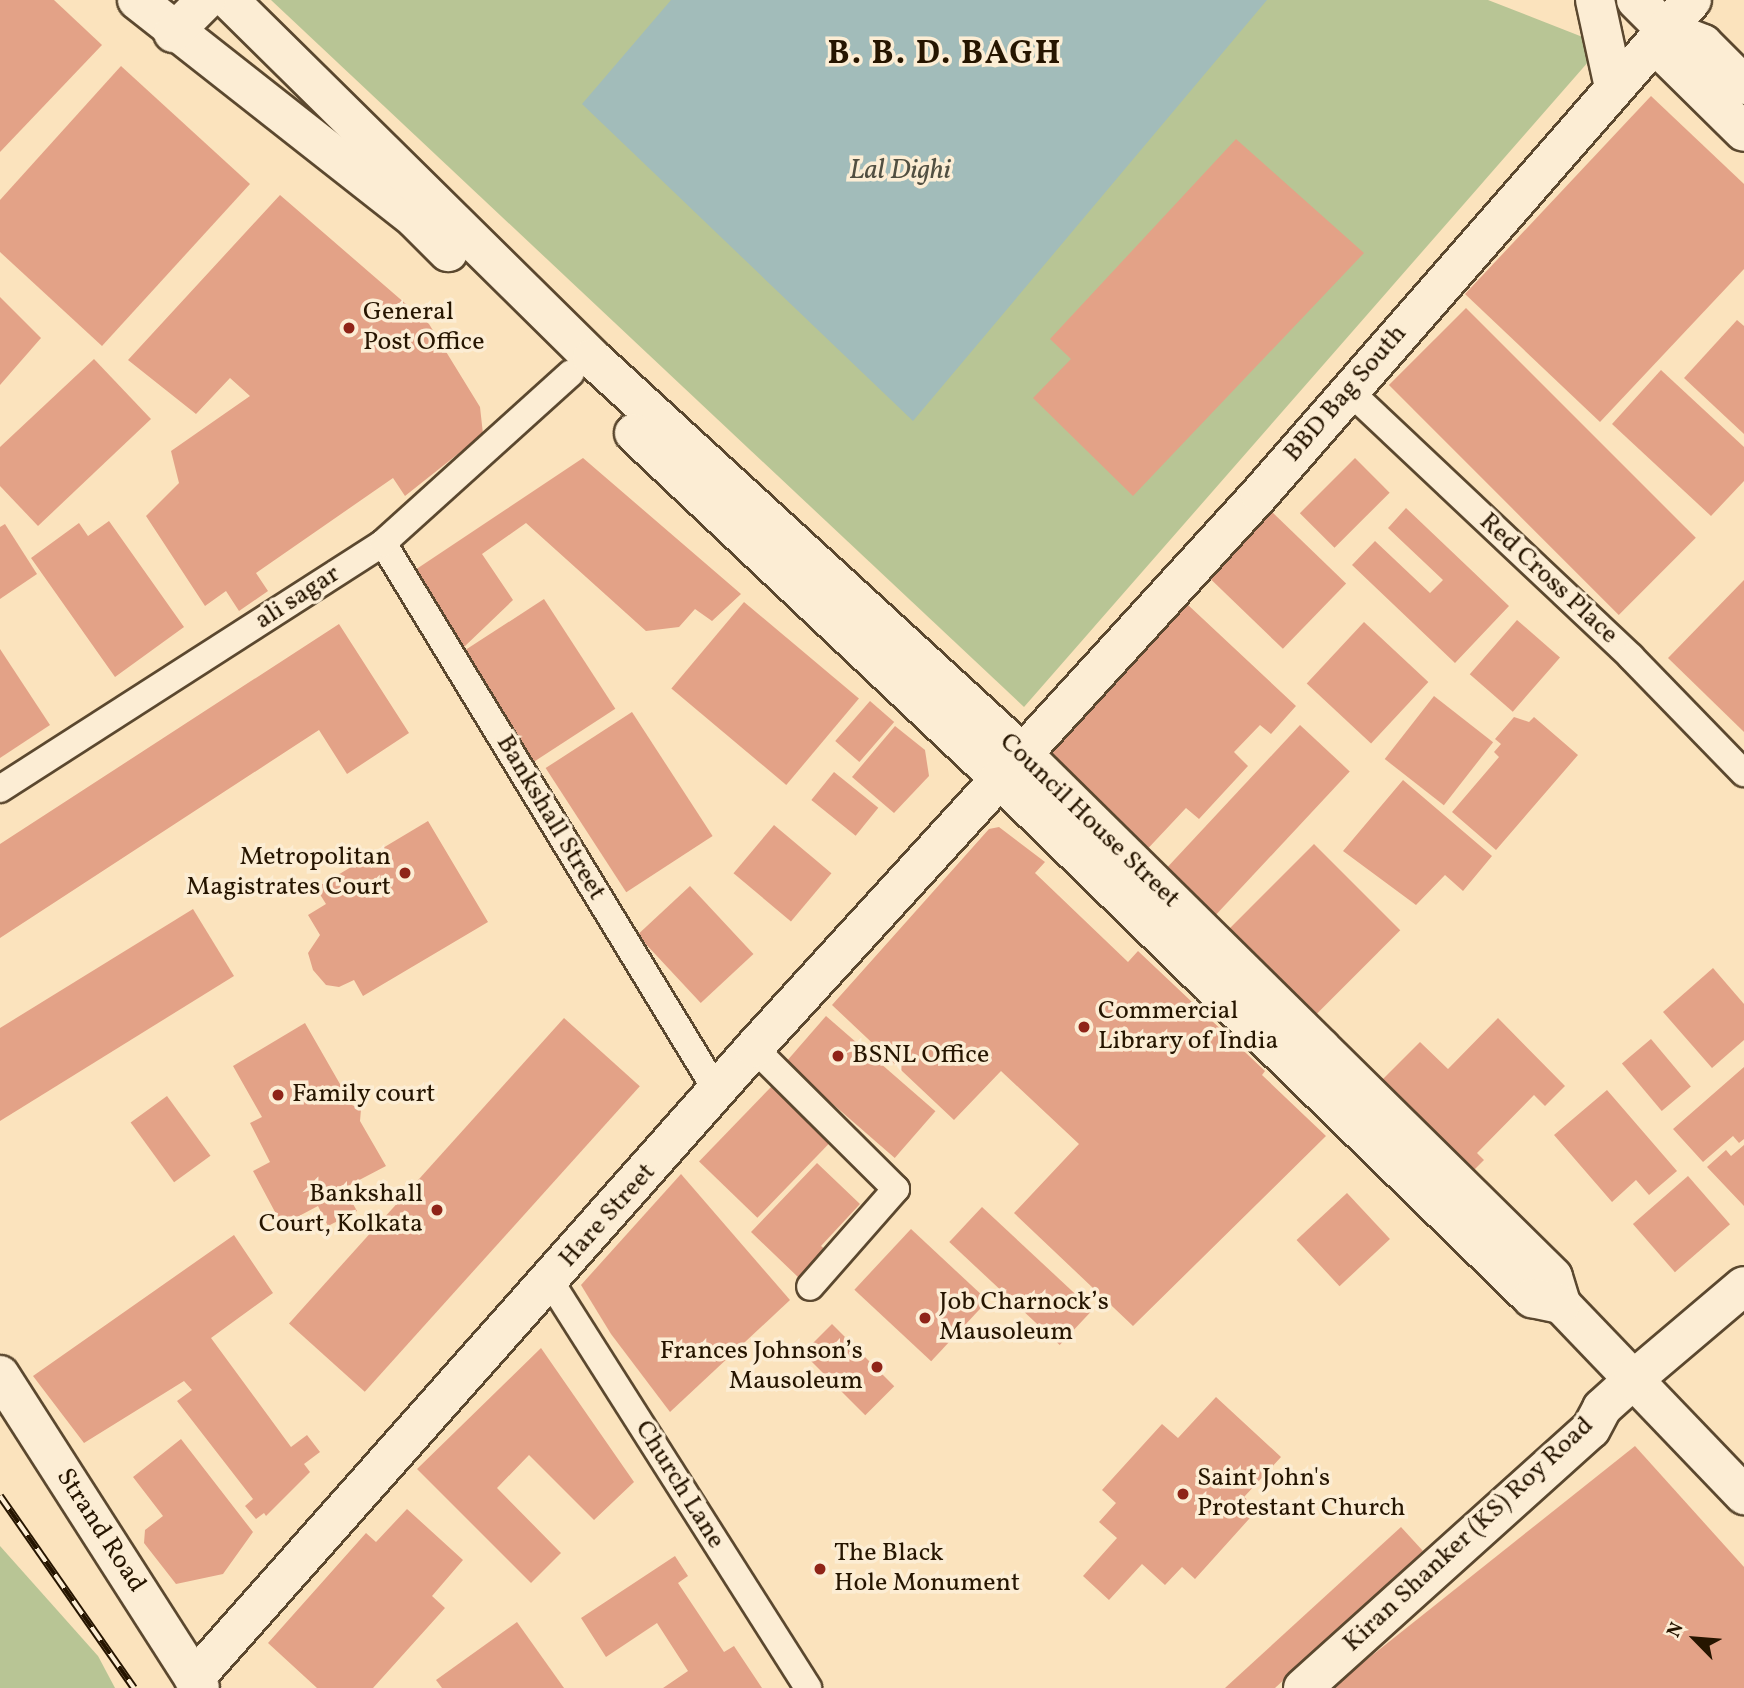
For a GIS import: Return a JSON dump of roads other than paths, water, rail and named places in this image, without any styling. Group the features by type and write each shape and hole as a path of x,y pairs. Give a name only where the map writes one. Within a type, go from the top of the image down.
{"main road":[{"path":"137,0 173,33 415,219 581,365"},
{"path":"173,33 206,0"},
{"path":"229,0 581,365"},
{"path":"1595,0 1614,88"},
{"path":"1636,0 1665,29 1703,44 1744,85"},
{"name":"BBD Bag South","path":"1011,766 1259,494 1347,389 1692,0"},
{"path":"1665,29 1669,58 1744,132"},
{"name":"Council House Street","path":"581,365 1011,766 1532,1298 1561,1304 1744,1495"},
{"name":"Hare Street","path":"197,1683 718,1093 754,1048 1011,766"},
{"path":"1640,1387 1744,1286"},
{"path":"1640,1387 1744,1310"},
{"name":"Strand Road","path":"0,1375 197,1683"},
{"name":"Kiran Shanker (KS) Roy Road","path":"1303,1688 1591,1429 1602,1408 1640,1387"}],"street":[{"name":"ali sagar","path":"0,789 383,543 581,365"},
{"name":"Red Cross Place","path":"1347,389 1631,657 1744,773"},
{"name":"Bankshall Street","path":"383,543 718,1093"},
{"path":"754,1048 896,1189 810,1287"},
{"name":"Church Lane","path":"550,1281 808,1688"}],"water":[{"name":"Lal Dighi","path":"671,0 1267,0 913,421 582,104"}],"railway":[{"path":"0,1496 134,1688"}],"place":[{"name":"General Post Office","path":"349,328"},
{"name":"Metropolitan Magistrates Court","path":"405,873"},
{"name":"Commercial Library of India","path":"1084,1027"},
{"name":"BSNL Office","path":"838,1056"},
{"name":"Family court","path":"278,1095"},
{"name":"Bankshall Court, Kolkata","path":"437,1210"},
{"name":"Job Charnock’s Mausoleum","path":"925,1318"},
{"name":"Frances Johnson’s Mausoleum","path":"877,1367"},
{"name":"Saint John's Protestant Church","path":"1183,1494"},
{"name":"The Black Hole Monument","path":"820,1569"}],"district":[{"name":"B. B. D. BAGH","path":"945,56"}]}
